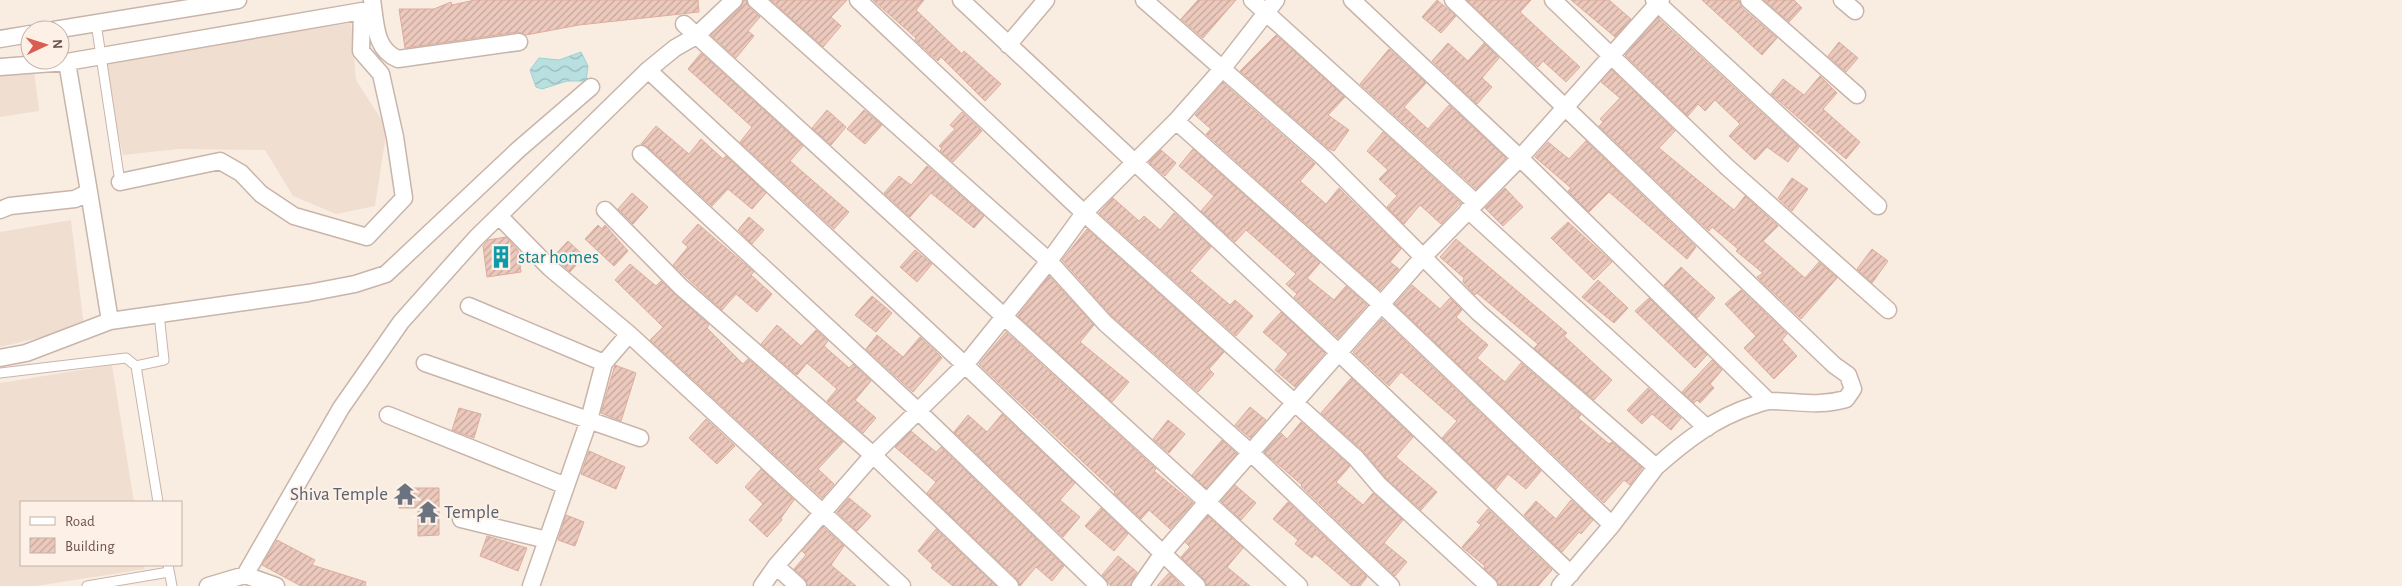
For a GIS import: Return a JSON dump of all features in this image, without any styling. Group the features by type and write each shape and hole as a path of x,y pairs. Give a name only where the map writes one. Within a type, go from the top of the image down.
{"street":[{"path":"70,27 238,0"},
{"path":"372,0 380,45 388,55 398,59 519,42"},
{"path":"245,574 341,408 401,322 476,238 648,70 675,48 691,31 734,0"},
{"path":"756,0 1049,261 1104,323 1251,453 1391,586"},
{"path":"858,0 1084,213 1296,402 1356,458 1379,485 1489,586"},
{"path":"961,0 1339,353 1566,580 1612,525 1656,467 1678,448 1718,420 1768,401 1827,404 1846,399 1854,389 1848,375 1834,365 1566,106 1453,0"},
{"path":"1008,45 1046,0"},
{"path":"1144,0 1324,158 1479,313 1656,467"},
{"path":"1252,0 1271,6 1471,206 1707,428"},
{"path":"1352,0 1520,158 1768,401"},
{"path":"1553,0 1727,166 1888,310"},
{"path":"1749,0 1857,95"},
{"path":"1842,0 1855,11"},
{"path":"1140,586 1163,553 1423,257 1520,158 1612,56 1658,1 1878,206"},
{"path":"762,586 776,566 873,455 917,410 965,366 1049,261 1084,213 1176,121 1223,68 1271,6"},
{"path":"70,61 362,11 361,51 381,74 396,137 404,198 367,237 294,216 261,194 241,173 220,161 120,182"},
{"path":"691,31 1299,586"},
{"path":"0,40 20,36"},
{"path":"0,67 20,66"},
{"path":"68,70 110,321"},
{"path":"648,70 1197,586"},
{"path":"0,358 26,353 110,321 308,293 355,284 386,274 512,156 591,87"},
{"path":"1176,121 1382,305 1612,525"},
{"path":"641,154 917,410 1098,586"},
{"path":"0,210 10,206 75,199 89,192"},
{"path":"605,210 681,287 873,455 1010,586"},
{"path":"499,216 550,268 629,334 902,586"},
{"path":"469,306 604,363"},
{"path":"531,586 589,420 604,363 629,334"},
{"path":"425,363 640,438"},
{"path":"388,415 566,486"},
{"path":"461,519 547,540"},
{"path":"776,566 798,586"},
{"path":"208,586 245,574 276,586"}],"lane":[{"path":"96,23 120,182"},
{"path":"136,366 164,360 159,314"},
{"path":"0,373 126,358 136,366 158,501"},
{"path":"87,586 169,568 172,586"}],"shaded area":[{"path":"351,23 356,80 387,128 375,206 336,214 293,196 265,150 179,149 123,155 101,61"},
{"path":"34,71 39,111 0,117 0,76"},
{"path":"71,220 84,327 0,347 0,232"},
{"path":"112,365 134,501 20,501 20,566 144,566 145,569 36,586 0,586 0,383"}],"water":[{"path":"581,52 588,66 586,81 567,81 542,89 536,87 530,70 539,58 559,60"}],"building":[{"path":"475,0 698,0 699,12 579,25 526,35 518,32 405,48 399,9 434,9 451,2 452,5"},
{"path":"744,0 760,17 748,31 754,36 736,58 711,35 741,7"},
{"path":"771,0 847,0 831,17 841,26 823,47"},
{"path":"873,0 924,0 916,10 962,54 964,51 1001,84 985,101 941,57 938,61 915,40 916,38"},
{"path":"1198,0 1236,0 1203,38 1181,19"},
{"path":"1437,0 1456,16 1441,33 1422,17"},
{"path":"1467,0 1531,0 1520,12 1580,67 1566,82 1543,61 1538,67"},
{"path":"1571,0 1609,0 1631,19 1615,37"},
{"path":"1702,0 1739,0 1742,8 1777,38 1762,55"},
{"path":"1764,0 1794,0 1802,8 1789,22"},
{"path":"1658,18 1799,147 1788,162 1767,147 1755,160 1729,136 1740,124 1715,100 1705,111 1698,104 1688,116 1625,55"},
{"path":"1276,35 1345,97 1328,115 1349,130 1334,151 1328,148 1240,71"},
{"path":"1839,42 1858,58 1846,72 1828,56"},
{"path":"1448,43 1468,61 1484,43 1499,58 1482,78 1492,87 1477,104 1432,61"},
{"path":"1389,49 1426,83 1404,107 1428,129 1449,105 1506,158 1476,189 1360,84"},
{"path":"701,53 803,146 790,161 849,212 834,229 740,142 752,127 688,69"},
{"path":"1612,70 1675,131 1659,148 1734,210 1745,196 1778,226 1763,241 1805,278 1819,262 1837,278 1801,319 1757,277 1763,273 1736,251 1738,249 1712,227 1709,231 1599,126 1603,122 1600,119 1620,98 1601,82"},
{"path":"1820,76 1837,93 1823,109 1860,142 1846,159 1771,94 1783,79 1804,95"},
{"path":"1223,83 1315,164 1300,181 1326,204 1339,188 1401,249 1390,262 1399,269 1380,290 1206,134 1211,129 1195,115"},
{"path":"827,110 846,127 831,145 812,128"},
{"path":"864,110 882,125 865,144 847,129"},
{"path":"962,112 982,131 953,162 940,151 942,148 939,146 955,129 950,125"},
{"path":"656,126 689,154 701,139 723,159 726,156 766,193 752,209 728,189 712,206 648,147 641,144"},
{"path":"1383,132 1461,203 1441,224 1420,205 1404,224 1387,207 1397,196 1379,179 1388,170 1367,151"},
{"path":"1586,141 1696,247 1687,259 1609,192 1589,212 1568,191 1571,188 1535,157 1548,142 1569,159"},
{"path":"1193,149 1320,263 1307,278 1334,300 1346,286 1367,305 1338,338 1294,297 1297,294 1286,284 1296,274 1246,230 1235,242 1201,211 1214,196 1179,166"},
{"path":"1161,150 1176,163 1165,176 1149,162"},
{"path":"927,166 984,216 974,228 931,193 910,217 884,193 899,176 911,185"},
{"path":"1792,178 1808,189 1792,211 1778,198"},
{"path":"1505,188 1523,207 1503,226 1485,208"},
{"path":"632,193 648,207 633,224 618,209"},
{"path":"1113,198 1139,221 1144,216 1160,230 1174,213 1211,247 1190,271 1230,305 1235,300 1253,316 1236,336 1099,213"},
{"path":"749,217 764,230 752,244 738,230"},
{"path":"1568,222 1612,262 1594,280 1551,238"},
{"path":"698,224 754,272 751,275 772,294 757,312 736,294 722,310 673,265 688,247 682,242"},
{"path":"598,225 602,229 605,225 628,251 614,266 585,239"},
{"path":"1087,229 1224,352 1209,369 1214,374 1198,392 1112,316 1062,260"},
{"name":"star homes","path":"506,237 518,250 521,272 487,277 483,246 488,240"},
{"path":"1456,239 1567,333 1564,336 1612,380 1594,400 1534,348 1538,344 1477,293 1475,295 1463,282 1464,278 1440,257"},
{"path":"568,241 584,256 570,272 553,257"},
{"path":"1872,249 1888,261 1872,283 1857,269"},
{"path":"915,250 932,264 917,282 900,267"},
{"path":"630,264 656,286 661,281 709,325 707,328 743,364 748,359 843,442 818,469 834,484 822,498 650,340 663,327 615,280"},
{"path":"1681,267 1715,298 1697,318 1664,285"},
{"path":"1049,276 1094,325 1080,342 1129,382 1112,402 1018,316"},
{"path":"1598,280 1628,308 1614,323 1582,297"},
{"path":"1412,285 1440,309 1450,298 1462,310 1456,317 1488,345 1477,358 1505,382 1521,363 1581,415 1578,418 1609,444 1612,442 1642,468 1630,485 1624,480 1604,503 1395,304"},
{"path":"1741,290 1787,334 1782,340 1797,356 1774,379 1744,348 1756,336 1725,304"},
{"path":"872,296 892,313 876,332 855,315"},
{"path":"1649,298 1707,355 1695,368 1635,311"},
{"path":"1281,312 1325,353 1295,387 1275,370 1288,354 1263,332"},
{"path":"1382,319 1541,471 1526,489 1508,474 1496,489 1442,438 1457,421 1401,372 1389,386 1353,352"},
{"path":"777,325 801,346 816,330 828,341 824,346 849,368 853,364 871,381 855,400 876,418 863,433 827,401 837,389 807,363 797,375 761,344"},
{"path":"1006,332 1156,469 1154,471 1193,503 1170,529 1149,510 1141,519 1115,492 979,364"},
{"path":"877,335 903,357 920,337 942,358 913,392 866,349"},
{"path":"1712,360 1722,370 1710,384 1714,388 1700,403 1697,400 1694,403 1682,392"},
{"path":"615,365 636,373 621,421 601,413"},
{"path":"1351,378 1413,437 1396,457 1437,492 1421,510 1386,478 1363,451 1321,413"},
{"path":"1648,388 1681,418 1671,430 1652,414 1642,424 1627,410"},
{"path":"1250,407 1266,420 1250,438 1235,425"},
{"path":"459,408 481,414 474,438 452,430"},
{"path":"1002,414 1075,483 1060,500 1080,517 1063,537 954,432 968,415 987,432"},
{"path":"706,419 735,446 717,464 689,438"},
{"path":"1168,420 1185,434 1169,453 1153,439"},
{"path":"1301,422 1350,466 1336,482 1363,505 1373,493 1403,520 1384,543 1407,562 1395,576 1302,485 1264,452 1281,433 1287,439"},
{"path":"911,431 936,452 941,447 1064,566 1052,581 1036,567 1020,586 1017,579 927,493 936,482 895,447"},
{"path":"1222,440 1237,454 1206,488 1192,475"},
{"path":"589,451 625,467 616,489 581,474"},
{"path":"761,469 794,500 781,518 782,520 767,537 749,520 763,504 745,487"},
{"path":"1235,485 1256,503 1241,520 1221,501"},
{"name":"Temple","path":"398,488 439,488 439,535 418,536 418,508 399,508"},
{"path":"849,498 871,516 857,531 837,512"},
{"path":"1571,500 1593,520 1581,534 1579,532 1562,552 1524,515 1536,501 1556,519"},
{"path":"1288,502 1367,577 1360,586 1352,586 1315,554 1312,558 1295,544 1298,540 1273,519"},
{"path":"1101,508 1128,534 1114,551 1085,526"},
{"path":"1488,509 1552,570 1538,586 1499,586 1496,579 1484,568 1485,566 1462,547 1481,525 1477,522"},
{"path":"566,515 584,522 575,546 558,540"},
{"path":"1208,516 1243,548 1227,567 1250,586 1207,586 1204,579 1181,557 1190,547 1185,542"},
{"path":"823,527 844,546 831,565 856,586 808,586 805,579 794,569 806,555 802,551"},
{"path":"936,529 996,586 953,586 931,568 933,565 918,551"},
{"path":"487,536 527,548 518,571 480,556"},
{"path":"277,540 315,560 312,565 366,582 365,586 301,586 262,565"},
{"path":"1118,556 1137,572 1130,586 1111,586 1102,575"},
{"path":"1169,573 1182,586 1157,586"}],"place":[{"name":"star homes","path":"501,257"},
{"name":"Shiva Temple","path":"405,494"},
{"name":"Temple","path":"428,512"}]}
